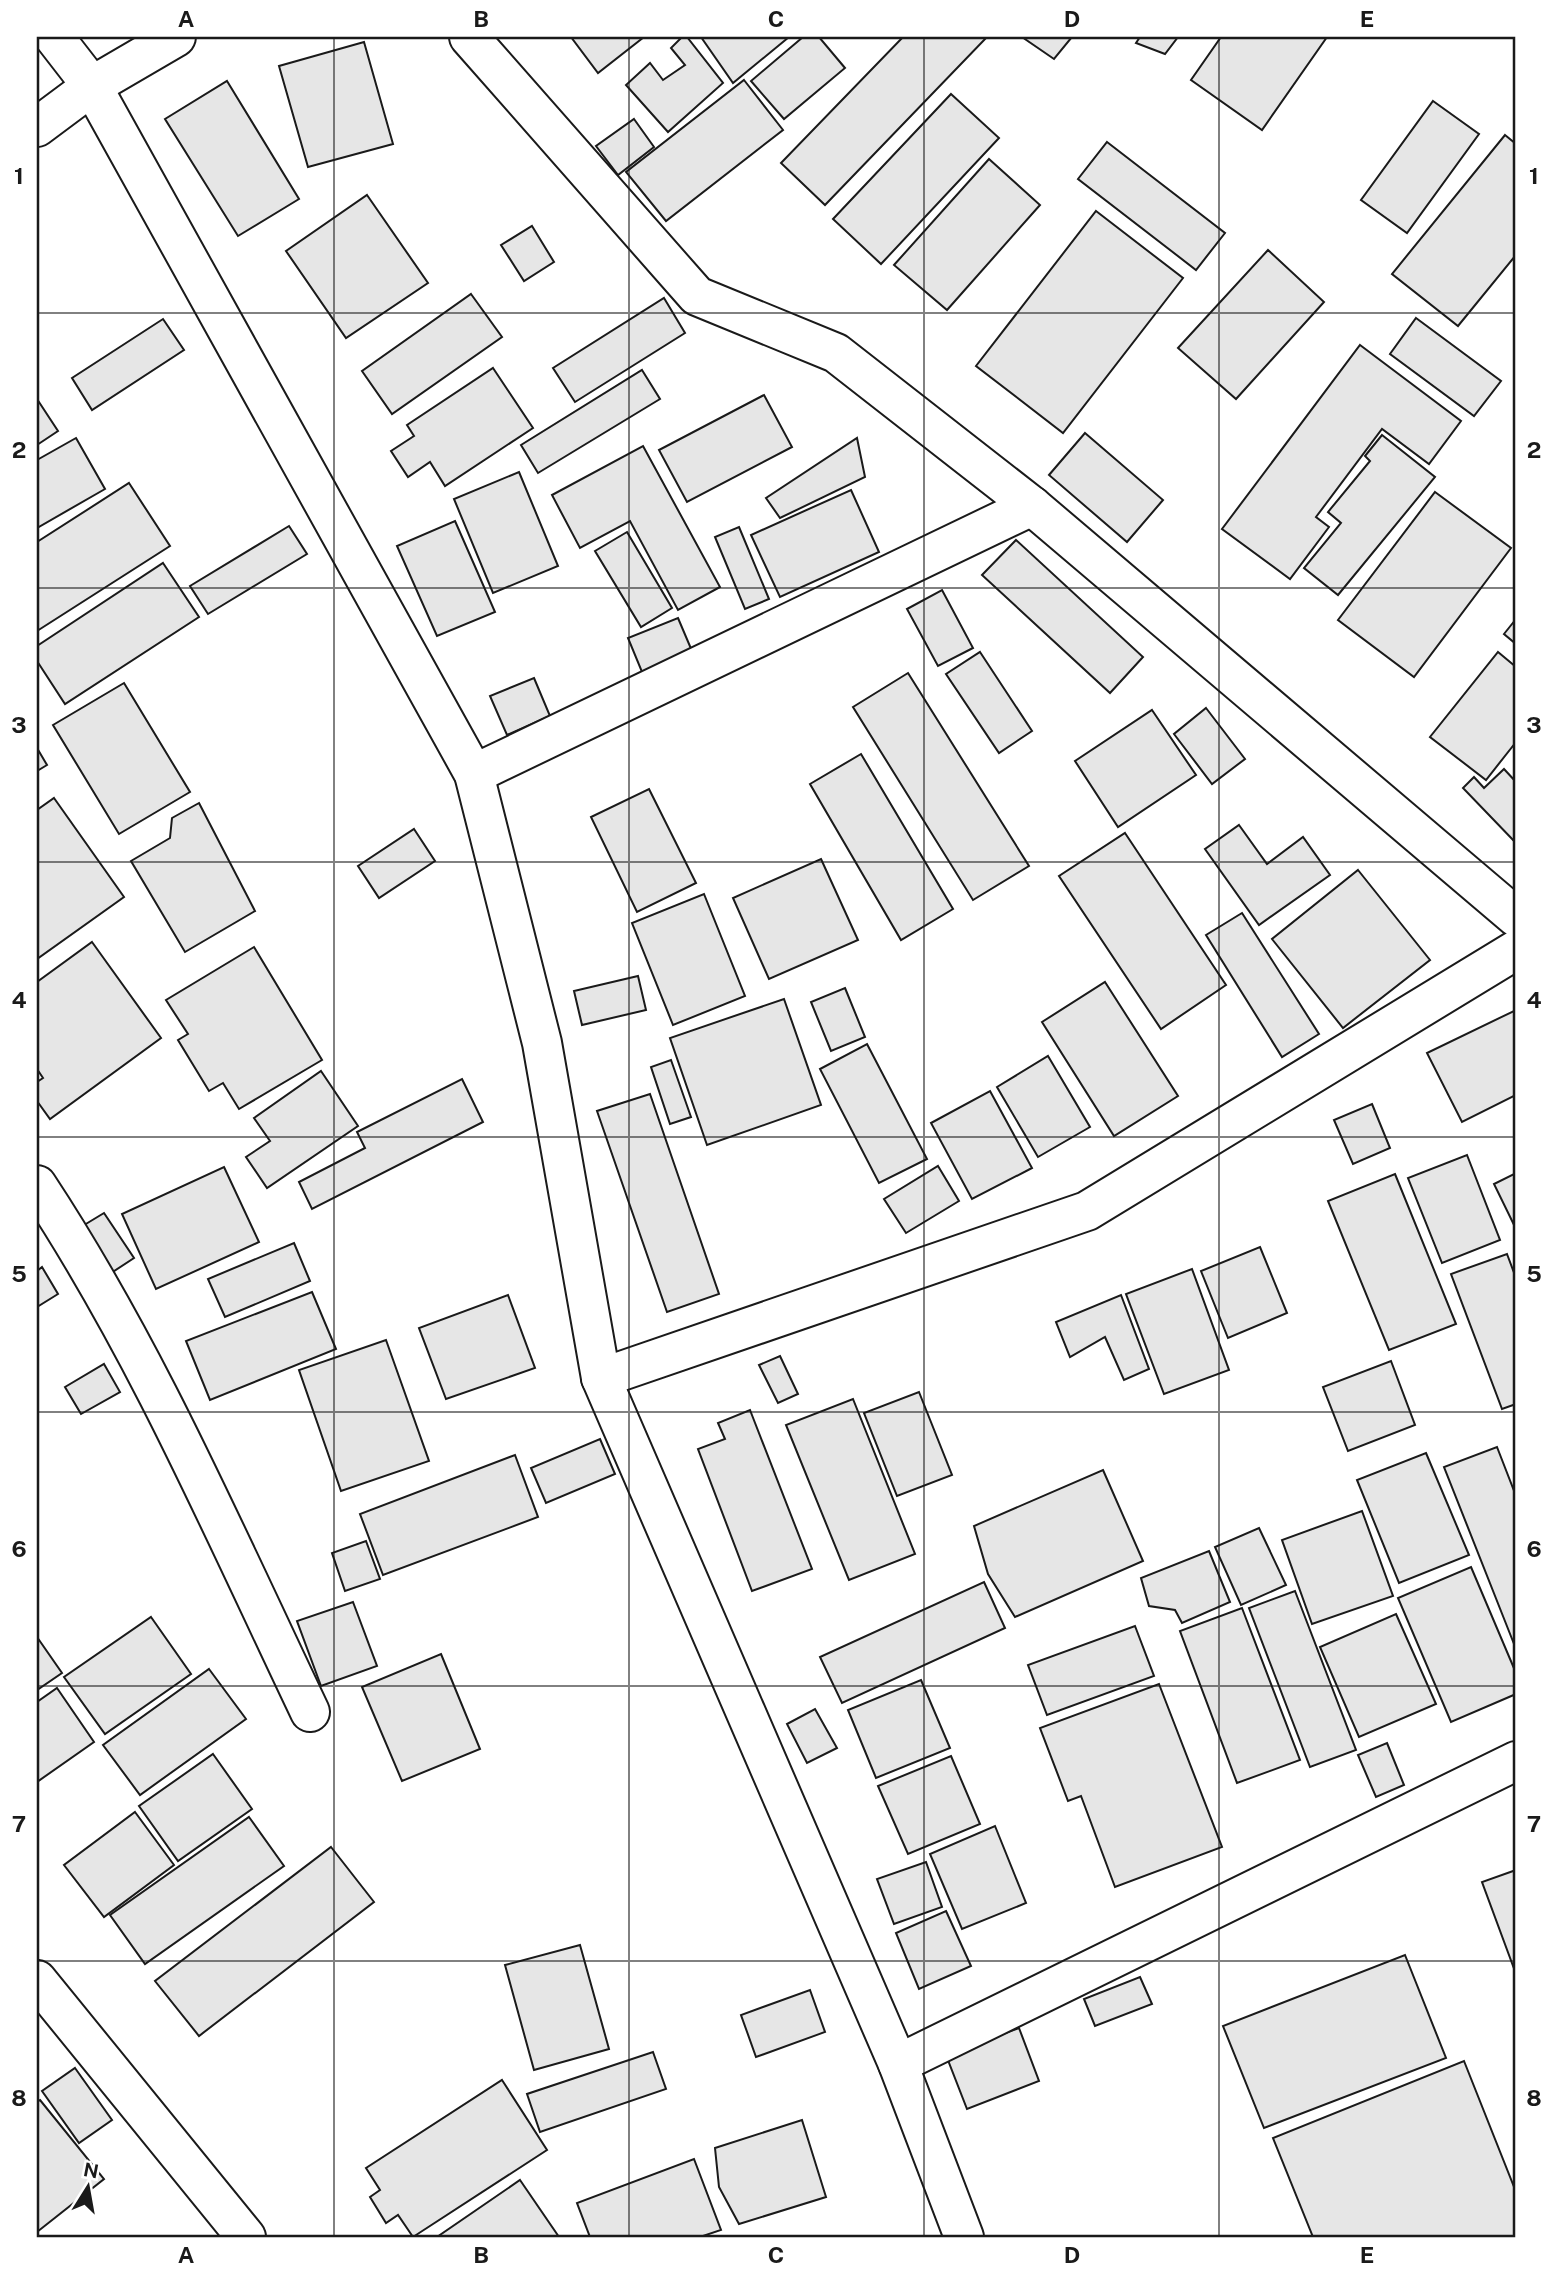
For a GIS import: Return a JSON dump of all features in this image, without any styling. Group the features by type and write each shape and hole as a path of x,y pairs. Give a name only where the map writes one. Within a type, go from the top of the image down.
{"street":[{"path":"54,37 92,86 474,774 542,1043 601,1378 898,2064 964,2237"},
{"path":"37,127 92,86 176,37"},
{"path":"469,37 697,296 836,353 1032,506 1516,917"},
{"path":"474,774 1032,506"},
{"path":"601,1378 1087,1211 1516,950"},
{"path":"37,1185 61,1221 162,1402 310,1712"},
{"path":"898,2064 1516,1761"},
{"path":"37,1980 246,2237"}],"building":[{"path":"571,37 644,37 598,73"},
{"path":"682,37 687,37 723,83 668,132 626,85 650,63 663,80 685,65 671,48"},
{"path":"701,37 789,37 733,83"},
{"path":"803,37 819,37 845,68 784,119 751,81"},
{"path":"903,37 987,37 825,205 781,163"},
{"path":"1022,37 1072,37 1054,59"},
{"path":"1140,37 1178,37 1165,54 1136,43"},
{"path":"1221,37 1327,37 1262,130 1191,80"},
{"path":"364,42 393,144 308,167 279,66"},
{"path":"744,80 783,130 666,221 626,172"},
{"path":"227,81 299,199 238,236 165,119"},
{"path":"951,94 999,138 881,264 833,219"},
{"path":"1433,101 1479,134 1407,233 1361,200"},
{"path":"634,119 654,147 618,175 596,146"},
{"path":"1505,135 1516,144 1516,255 1458,326 1392,274"},
{"path":"1107,142 1225,233 1196,270 1078,179"},
{"path":"989,159 1040,205 947,310 894,265"},
{"path":"367,195 428,283 346,338 286,251"},
{"path":"1096,211 1183,278 1063,433 976,366"},
{"path":"532,226 554,262 524,281 501,245"},
{"path":"1268,250 1324,302 1236,399 1178,348"},
{"path":"471,294 502,337 392,414 362,371"},
{"path":"664,298 685,333 575,402 553,368"},
{"path":"1416,318 1501,381 1474,416 1390,354"},
{"path":"163,319 184,350 92,410 72,378"},
{"path":"1360,345 1461,421 1429,464 1382,429 1316,517 1329,527 1290,579 1222,529"},
{"path":"493,368 533,428 445,486 430,462 408,477 391,451 414,436 407,425"},
{"path":"642,370 660,399 538,473 521,445"},
{"path":"764,395 792,447 687,502 659,450"},
{"path":"37,399 58,431 37,445"},
{"path":"1085,433 1163,500 1127,542 1049,475"},
{"path":"1382,435 1435,477 1338,595 1304,568 1341,523 1328,512 1370,461 1365,456"},
{"path":"76,438 105,489 37,528 37,460"},
{"path":"857,438 865,477 780,518 766,498"},
{"path":"643,446 720,587 678,610 630,521 580,548 552,495"},
{"path":"519,472 558,566 493,593 454,499"},
{"path":"129,483 170,546 37,631 37,542"},
{"path":"851,490 879,552 780,597 751,535"},
{"path":"1435,492 1511,548 1414,677 1338,620"},
{"path":"455,521 495,612 437,636 397,546"},
{"path":"289,526 307,554 208,614 190,586"},
{"path":"739,527 769,599 745,609 715,537"},
{"path":"627,532 672,608 641,627 595,551"},
{"path":"1016,540 1143,657 1110,693 982,575"},
{"path":"163,563 199,617 65,704 37,661 37,646"},
{"path":"942,590 973,648 938,666 907,609"},
{"path":"678,618 692,651 642,672 628,638"},
{"path":"1516,619 1516,644 1504,634"},
{"path":"980,652 1032,731 999,753 946,674"},
{"path":"1498,652 1516,667 1516,742 1486,780 1430,737"},
{"path":"908,673 1029,866 973,900 853,707"},
{"path":"534,678 550,716 507,735 490,696"},
{"path":"124,683 190,792 119,834 53,725"},
{"path":"1206,708 1245,759 1212,784 1174,734"},
{"path":"1152,710 1196,775 1118,827 1075,761"},
{"path":"37,748 47,765 37,771"},
{"path":"861,754 953,909 901,940 810,784"},
{"path":"1504,769 1516,782 1515,842 1463,788 1474,777 1484,788"},
{"path":"649,789 696,883 637,912 591,817"},
{"path":"54,798 124,897 37,959 37,810"},
{"path":"199,803 255,911 185,952 131,861 170,838 172,818"},
{"path":"1239,825 1267,864 1303,837 1330,875 1259,925 1205,849"},
{"path":"414,829 435,861 379,898 358,866"},
{"path":"1125,833 1226,985 1161,1029 1059,876"},
{"path":"821,859 858,940 769,979 733,898"},
{"path":"1358,870 1430,960 1343,1028 1272,939"},
{"path":"704,894 745,996 673,1025 632,923"},
{"path":"1242,913 1319,1034 1282,1057 1206,935"},
{"path":"92,942 161,1038 50,1119 37,1101 37,1082 43,1078 37,1069 37,982"},
{"path":"254,947 322,1060 239,1109 223,1083 209,1091 178,1040 188,1034 166,1000"},
{"path":"638,976 646,1010 582,1025 574,991"},
{"path":"1105,982 1178,1096 1114,1136 1042,1022"},
{"path":"845,988 865,1037 831,1051 811,1002"},
{"path":"784,999 821,1105 707,1145 670,1038"},
{"path":"1516,1010 1516,1095 1462,1122 1427,1053"},
{"path":"867,1044 927,1159 879,1183 820,1069"},
{"path":"1048,1056 1090,1127 1038,1157 997,1087"},
{"path":"671,1060 691,1117 670,1124 651,1067"},
{"path":"321,1071 358,1126 267,1188 246,1157 270,1141 254,1118"},
{"path":"462,1079 483,1122 312,1209 299,1182 365,1148 357,1132"},
{"path":"990,1091 1032,1168 972,1199 931,1123"},
{"path":"650,1094 719,1294 667,1312 597,1111"},
{"path":"1372,1104 1390,1148 1353,1164 1334,1120"},
{"path":"1467,1155 1500,1240 1442,1263 1408,1178"},
{"path":"938,1166 959,1201 906,1233 884,1199"},
{"path":"224,1167 259,1242 156,1289 122,1214"},
{"path":"1516,1173 1516,1229 1494,1184"},
{"path":"1395,1174 1456,1324 1389,1350 1328,1201"},
{"path":"104,1213 134,1258 102,1279 71,1233"},
{"path":"294,1243 310,1281 225,1317 208,1279"},
{"path":"1260,1247 1287,1313 1228,1338 1201,1271"},
{"path":"1507,1254 1516,1278 1516,1404 1502,1409 1451,1274"},
{"path":"42,1267 58,1294 37,1307 37,1271"},
{"path":"1192,1269 1229,1370 1164,1394 1126,1294"},
{"path":"312,1292 336,1349 210,1400 186,1341"},
{"path":"508,1295 535,1368 446,1399 419,1328"},
{"path":"1121,1295 1149,1369 1124,1380 1105,1337 1070,1357 1056,1322"},
{"path":"386,1340 429,1461 341,1491 299,1370"},
{"path":"780,1356 798,1394 778,1403 759,1365"},
{"path":"1391,1361 1415,1425 1348,1451 1323,1387"},
{"path":"104,1364 120,1392 81,1414 65,1387"},
{"path":"919,1392 952,1475 897,1496 864,1413"},
{"path":"853,1399 915,1554 849,1580 786,1425"},
{"path":"750,1410 812,1569 752,1591 698,1449 725,1439 718,1423"},
{"path":"600,1439 615,1474 546,1503 531,1468"},
{"path":"1497,1447 1516,1496 1516,1649 1444,1467"},
{"path":"1426,1453 1469,1555 1399,1583 1357,1480"},
{"path":"515,1455 538,1517 383,1575 360,1514"},
{"path":"1103,1470 1143,1561 1015,1617 988,1574 974,1526"},
{"path":"1362,1511 1393,1596 1312,1624 1282,1540"},
{"path":"1259,1528 1286,1585 1241,1605 1215,1547"},
{"path":"366,1541 380,1579 345,1591 332,1553"},
{"path":"1209,1551 1230,1602 1182,1623 1175,1610 1149,1606 1141,1578"},
{"path":"1471,1567 1516,1673 1516,1694 1451,1722 1398,1598"},
{"path":"984,1582 1005,1628 842,1703 820,1657"},
{"path":"1295,1591 1356,1750 1310,1767 1249,1608"},
{"path":"353,1602 377,1666 321,1686 297,1621"},
{"path":"1242,1608 1300,1760 1237,1783 1180,1631"},
{"path":"1396,1614 1436,1704 1359,1737 1320,1647"},
{"path":"151,1617 191,1674 105,1734 64,1677"},
{"path":"1135,1626 1154,1676 1047,1715 1028,1665"},
{"path":"37,1637 62,1673 37,1690"},
{"path":"441,1654 480,1749 402,1781 362,1687"},
{"path":"209,1669 246,1719 140,1795 103,1745"},
{"path":"921,1680 950,1748 876,1778 848,1710"},
{"path":"1159,1684 1222,1847 1115,1887 1081,1796 1068,1801 1040,1728"},
{"path":"57,1688 94,1742 37,1782 37,1702"},
{"path":"815,1709 837,1748 807,1763 787,1724"},
{"path":"1387,1743 1404,1785 1376,1797 1358,1755"},
{"path":"213,1754 252,1809 178,1861 139,1806"},
{"path":"951,1756 980,1824 908,1854 878,1786"},
{"path":"135,1812 174,1865 104,1917 64,1865"},
{"path":"249,1817 284,1866 145,1964 110,1915"},
{"path":"995,1826 1026,1903 962,1929 930,1854"},
{"path":"331,1847 374,1902 199,2036 155,1981"},
{"path":"926,1862 942,1907 894,1924 877,1879"},
{"path":"1516,1870 1516,1974 1482,1882"},
{"path":"946,1911 971,1966 919,1989 896,1933"},
{"path":"580,1945 609,2049 534,2070 505,1965"},
{"path":"1405,1955 1446,2058 1264,2128 1223,2026"},
{"path":"1140,1977 1152,2004 1095,2026 1084,1999"},
{"path":"810,1990 825,2032 756,2057 741,2015"},
{"path":"1019,2028 1039,2081 967,2109 946,2055"},
{"path":"653,2052 666,2089 540,2132 527,2094"},
{"path":"1464,2061 1516,2192 1516,2237 1313,2237 1273,2138"},
{"path":"75,2068 112,2120 79,2143 42,2091"},
{"path":"502,2080 547,2150 413,2237 398,2215 386,2223 370,2197 380,2190 366,2168"},
{"path":"40,2100 104,2179 37,2232 37,2102"},
{"path":"802,2120 826,2197 739,2224 719,2187 715,2148"},
{"path":"694,2159 721,2230 700,2237 590,2237 577,2203"},
{"path":"520,2180 559,2237 437,2237"}]}
